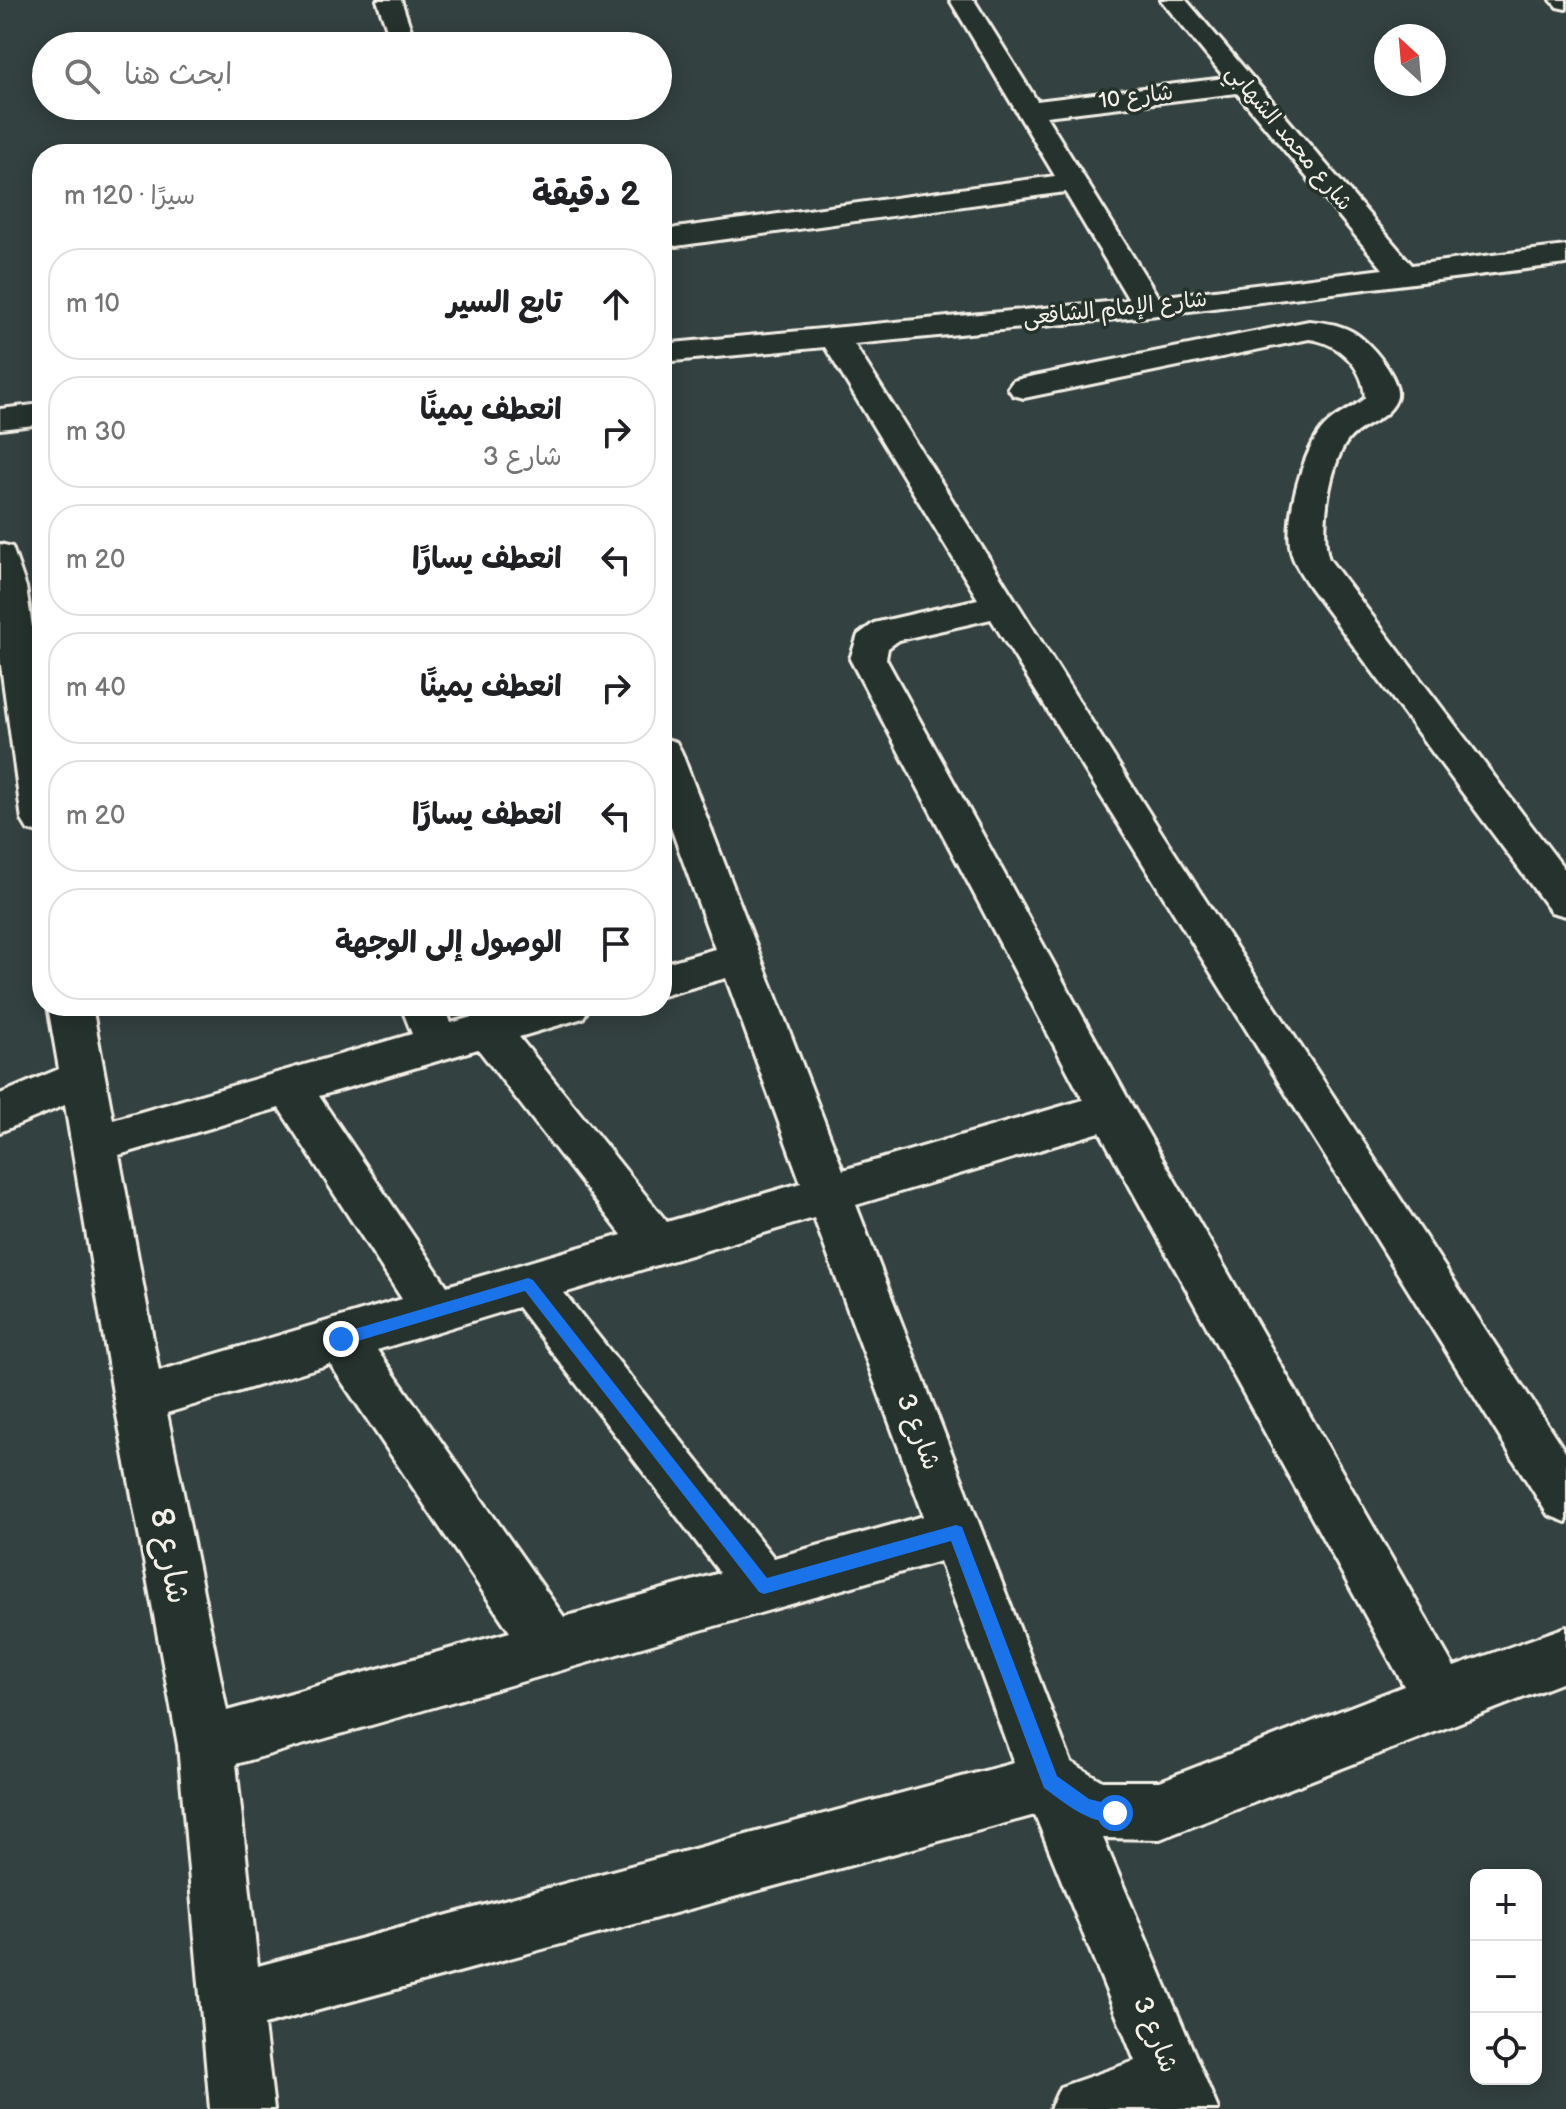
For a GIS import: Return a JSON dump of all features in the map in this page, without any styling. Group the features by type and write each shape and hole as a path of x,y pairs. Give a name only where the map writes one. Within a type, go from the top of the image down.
{"street":[{"path":"389,0 398,30"},
{"path":"962,0 1149,307"},
{"name":"شارع محمد الشهابي","path":"1173,0 1404,275"},
{"name":"شارع 10","path":"1029,110 1244,84"},
{"path":"676,237 1074,182"},
{"name":"شارع الإمام الشافعى","path":"672,352 1149,307 1566,255"},
{"path":"1106,311 1140,365"},
{"path":"1024,388 1309,330 1335,335 1346,341 1379,380 1381,398 1368,413 1342,427 1327,446 1307,527 1309,554 1325,582 1566,901"},
{"path":"834,337 1158,858 1566,1498"},
{"path":"0,419 32,415"},
{"path":"0,555 32,726"},
{"path":"1002,605 887,631 871,643 868,659 1111,1110 1442,1699"},
{"name":"شارع 3","path":"672,778 1050,1782 1180,2095"},
{"path":"672,977 740,958"},
{"name":"شارع 8","path":"72,1016 139,1399 206,1745 242,2109"},
{"path":"94,1144 289,1087 430,1025 487,1029 533,1016"},
{"path":"487,1029 658,1245"},
{"path":"0,1114 81,1079"},
{"path":"289,1087 436,1311"},
{"path":"139,1399 1111,1110"},
{"path":"528,1284 764,1587"},
{"path":"341,1339 552,1646"},
{"path":"206,1745 956,1532"},
{"path":"233,2003 1050,1782 1085,1807 1115,1813 1160,1810 1442,1699 1566,1654"},
{"path":"1082,2109 1180,2095"}],"route":[{"path":"341,1339 528,1284 764,1587 956,1532 1050,1782 1085,1807 1115,1813"}]}
